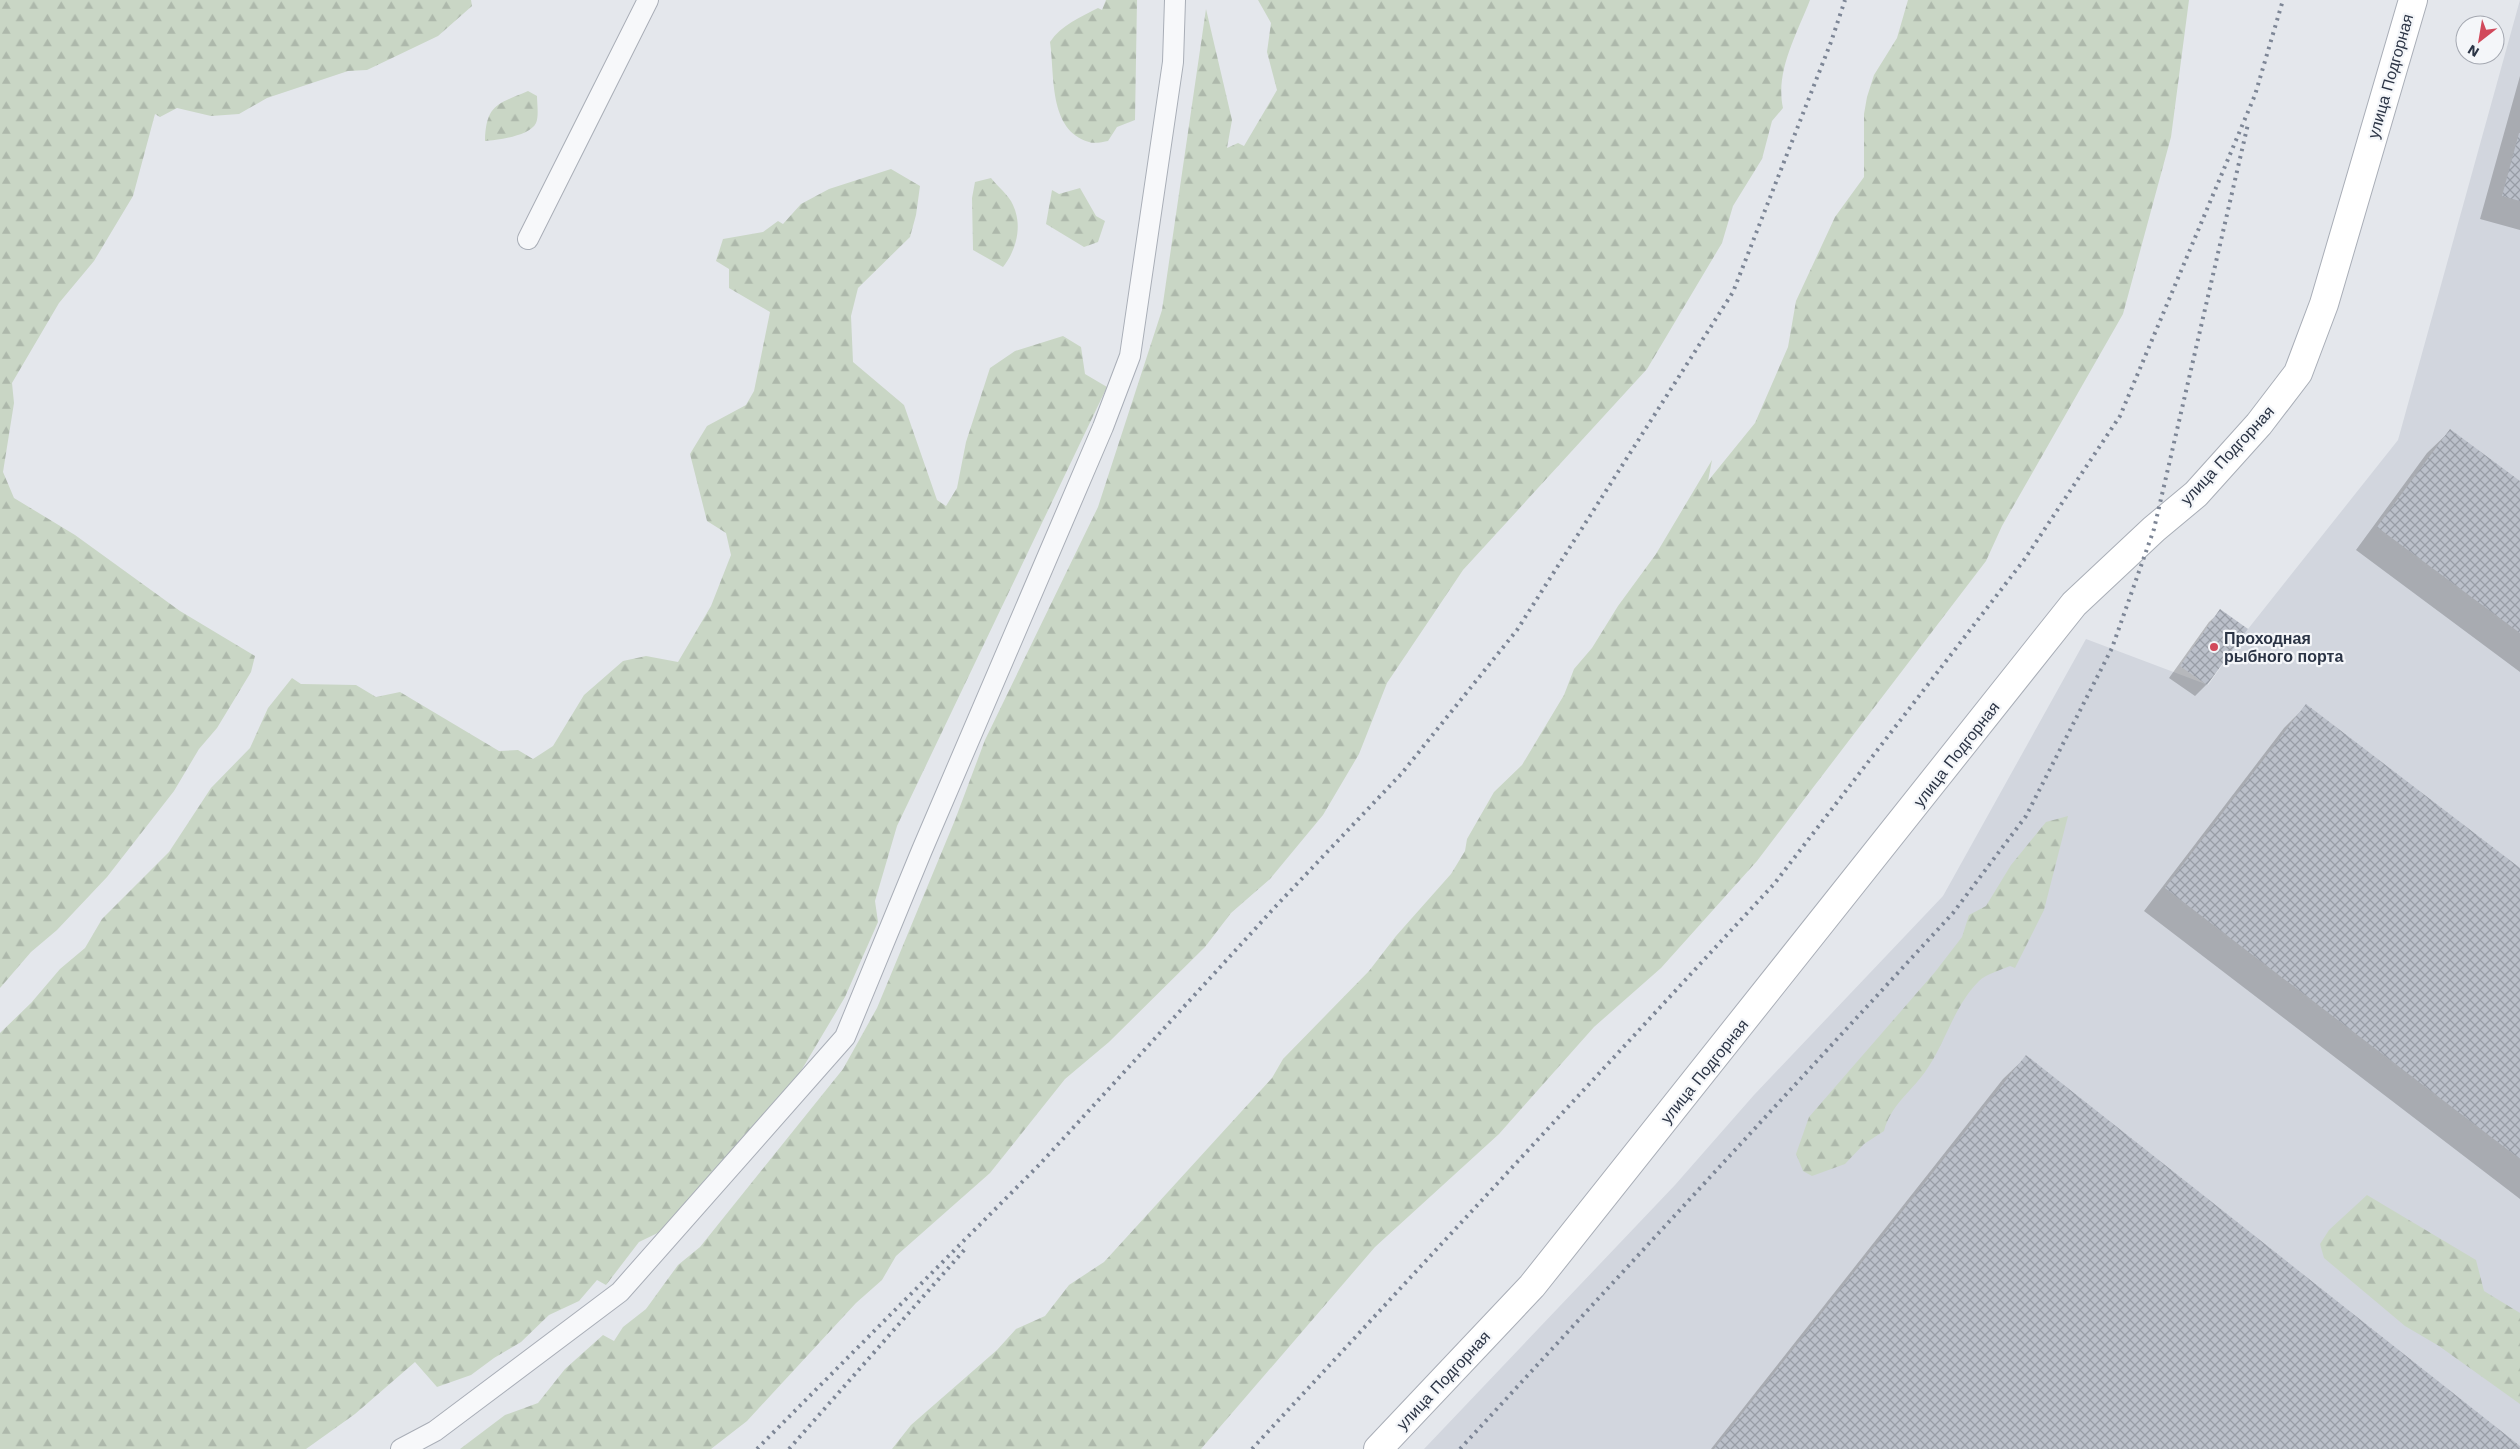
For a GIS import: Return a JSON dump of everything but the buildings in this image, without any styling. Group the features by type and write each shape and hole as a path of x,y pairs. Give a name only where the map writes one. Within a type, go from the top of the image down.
{"main road":[{"name":"улица Подгорная","path":"1378,1449 1532,1286 2074,604 2154,529 2196,494 2259,424 2298,373 2324,304 2413,0"}],"lane":[{"path":"528,239 648,0"},
{"path":"401,1449 435,1431 620,1292 845,1036 922,850 1103,427 1130,356 1173,62 1175,0"}],"shaded area":[{"path":"2520,0 2520,1449 1424,1449 1675,1185 1754,1095 1943,896 2086,639 2208,685 2248,629 2398,440 2502,65 2505,65 2505,54"}],"green space":[{"path":"0,0 471,0 472,6 438,36 367,70 348,71 267,98 239,114 211,116 177,108 160,117 155,114 133,196 94,261 59,303 12,383 14,403 3,472 14,498 75,535 180,611 255,656 251,672 217,728 199,749 174,791 107,877 57,930 31,952 0,988"},
{"path":"1106,0 1137,0 1135,120 1117,127 1108,141 1093,143 1076,136 1066,126 1060,114 1056,100 1050,42 1072,22 1098,8 1102,10"},
{"path":"1258,0 1810,0 1785,67 1781,94 1783,108 1772,121 1762,159 1733,206 1722,243 1647,369 1463,570 1387,683 1359,754 1323,815 1270,879 1231,913 1205,947 1109,1042 1065,1079 990,1173 896,1256 882,1280 856,1303 747,1421 711,1449 460,1449 505,1415 538,1403 565,1369 603,1335 614,1341 623,1327 646,1309 678,1265 700,1247 843,1069 877,1008 955,820 985,740 1098,507 1162,310 1206,9 1232,120 1227,148 1238,143 1244,146 1277,90 1267,52 1271,23"},
{"path":"1908,0 2189,0 2171,137 2123,314 2002,526 1986,561 1757,861 1661,968 1594,1027 1499,1134 1375,1247 1201,1449 892,1449 911,1425 997,1350 1016,1329 1045,1316 1069,1285 1104,1262 1272,1078 1283,1059 1369,971 1396,936 1451,874 1465,851 1467,839 1494,792 1522,765 1564,695 1574,669 1592,648 1618,606 1656,554 1712,460 1708,481 1755,423 1788,347 1796,301 1835,217 1864,177 1864,114 1867,97 1874,75 1897,38"},
{"path":"528,91 537,96 537,117 533,127 521,134 485,141 488,119 491,112 501,103"},
{"path":"891,169 920,186 916,215 910,237 858,288 851,316 853,362 904,405 937,500 946,506 957,488 966,442 990,368 1015,351 1063,336 1081,347 1085,374 1107,387 897,826 875,901 878,922 845,997 792,1086 668,1228 639,1242 606,1285 597,1280 579,1301 549,1315 521,1342 494,1358 471,1375 437,1387 415,1362 355,1414 306,1449 0,1449 0,1033 31,1003 60,969 85,948 102,919 169,852 211,788 250,748 268,708 292,678 301,684 356,685 376,697 400,692 499,751 518,750 533,759 553,746 584,695 623,661 646,656 678,662 711,606 731,555 726,533 707,521 690,454 707,426 746,405 754,391 770,312 729,288 729,269 716,261 723,239 763,232 778,221 783,224 801,204 829,189"},
{"path":"991,178 1011,201 1016,213 1017,238 1008,261 1003,267 973,250 972,198 975,182"},
{"path":"1080,188 1096,216 1105,221 1098,242 1084,247 1046,224 1052,190 1059,194"},
{"path":"2068,816 2044,910 2015,968 2010,966 1986,976 1970,991 1932,1061 1891,1114 1884,1131 1864,1144 1845,1164 1812,1176 1803,1171 1796,1154 1809,1117 1935,972 1962,937 1969,915 1986,906 2011,865 2046,822"},
{"path":"2367,1195 2476,1260 2484,1291 2520,1313 2520,1404 2439,1346 2405,1326 2324,1258 2320,1244 2329,1230"}],"railway":[{"path":"757,1449 1040,1164 1276,906 1402,773 1517,630 1733,292 1831,42 1845,0"},
{"path":"1252,1449 1774,884 2024,560 2120,416 2255,95 2283,0"},
{"path":"1460,1449 1953,913 2026,816 2112,648 2154,529 2248,124"},
{"path":"789,1449 966,1248"}],"place":[{"name":"Проходная рыбного порта","path":"2214,647"}]}
